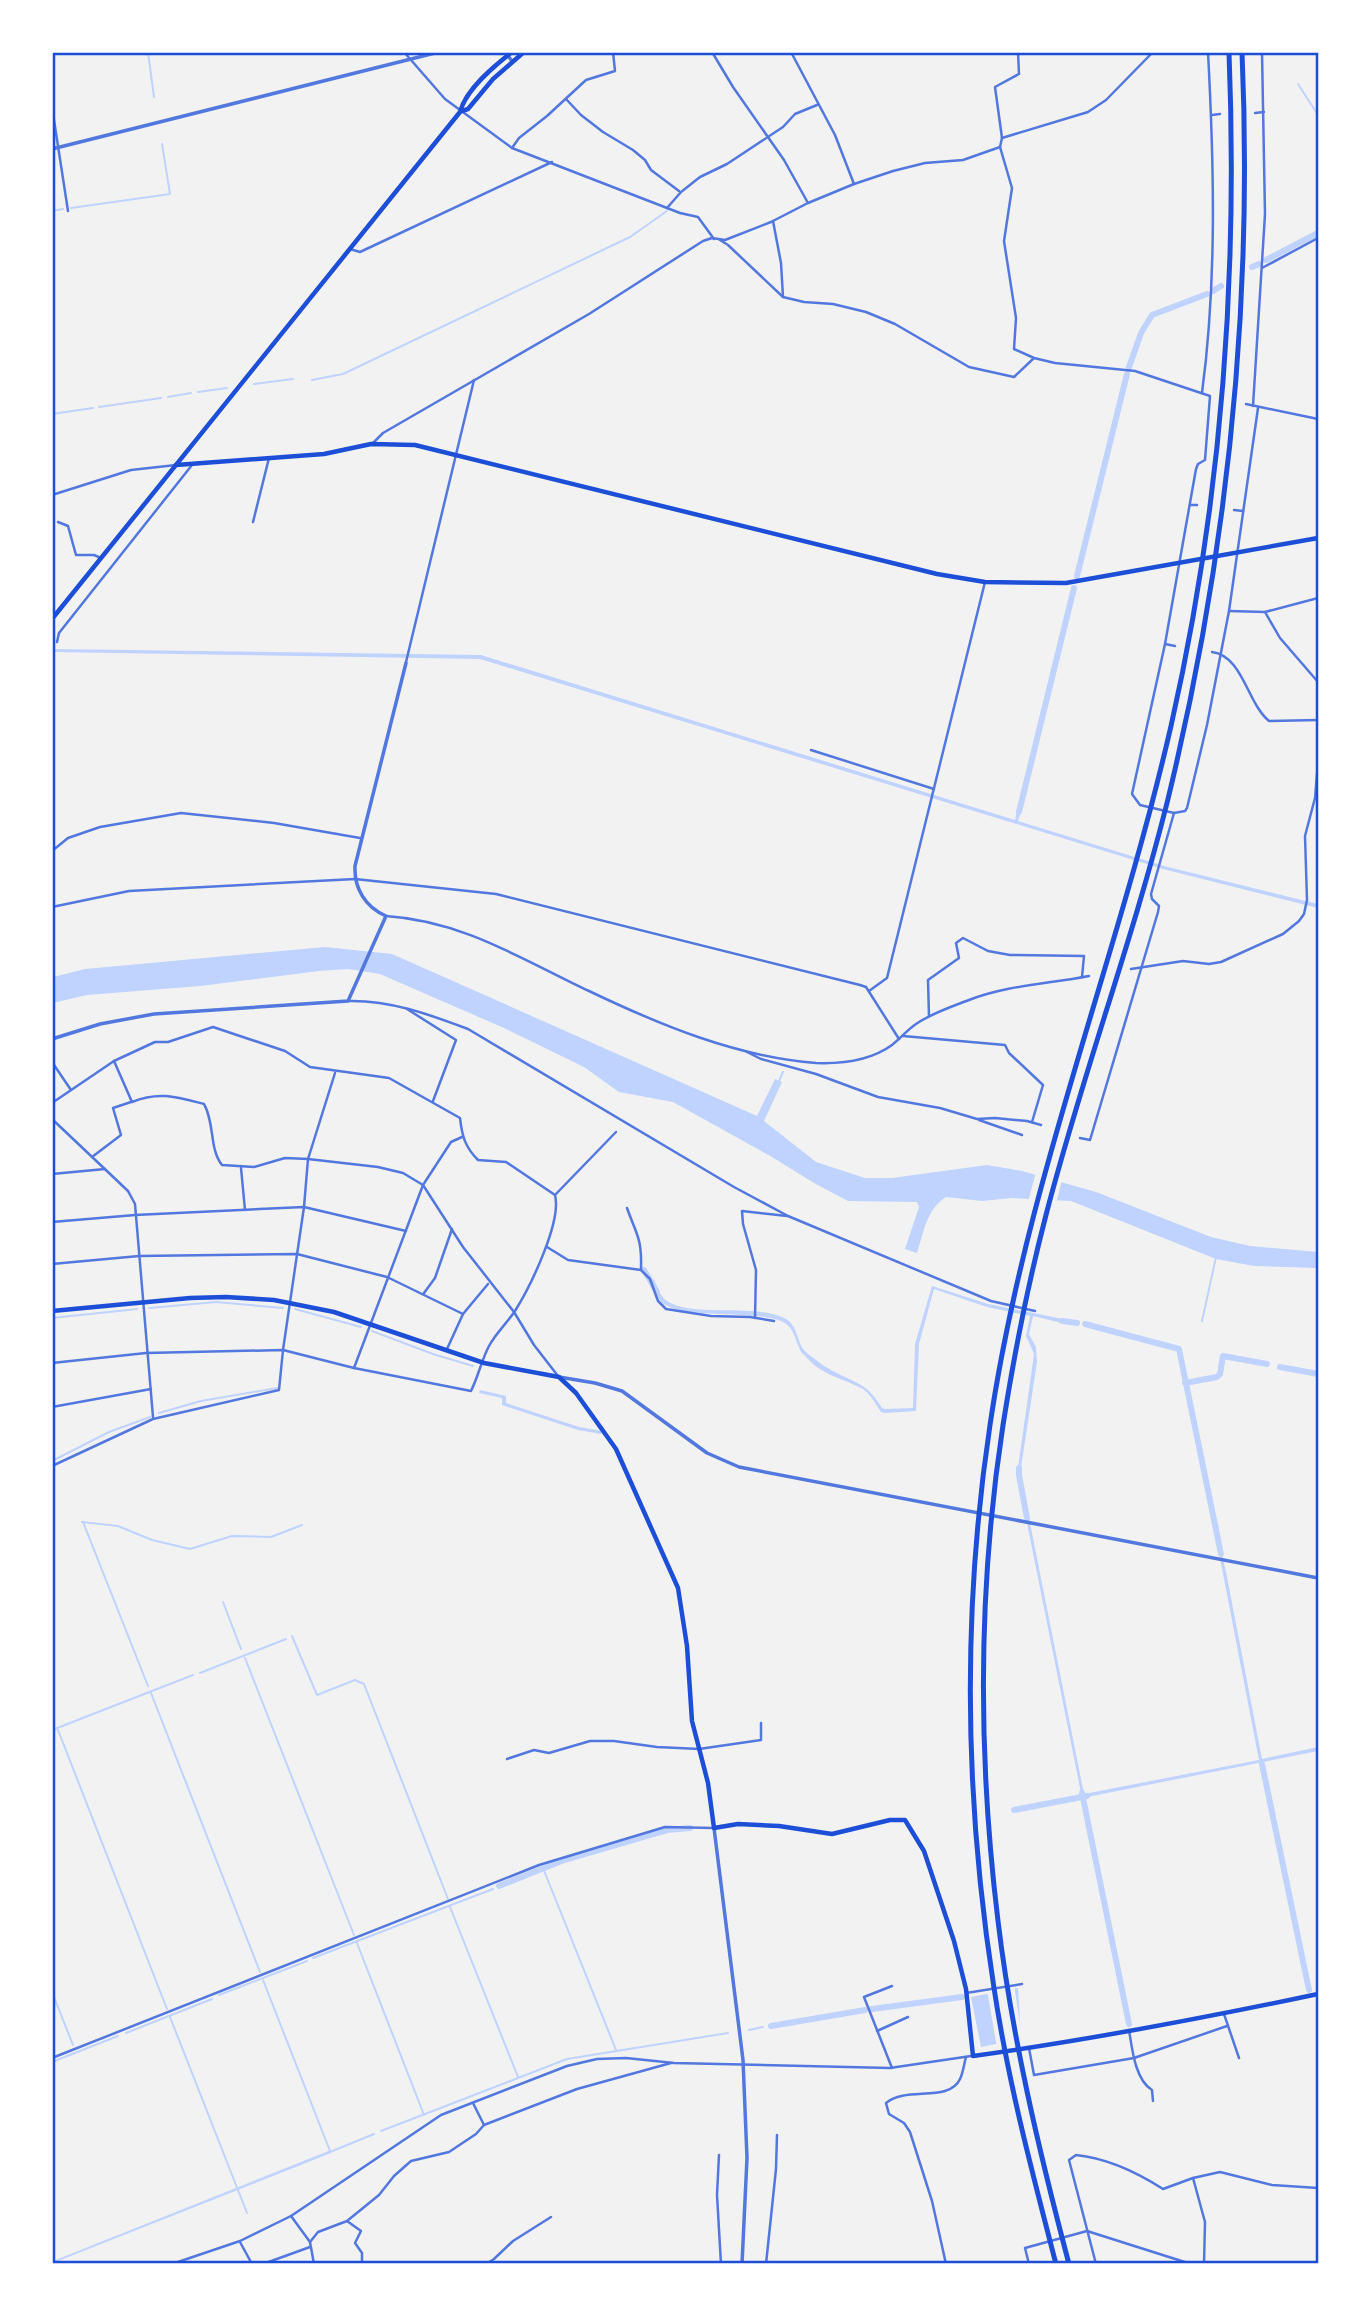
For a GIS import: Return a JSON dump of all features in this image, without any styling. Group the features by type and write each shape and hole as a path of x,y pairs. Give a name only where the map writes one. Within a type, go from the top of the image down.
{"highway":[{"path":"1056,2263 1014,2098 993,1985 979,1870 972,1763 975,1562 990,1426 1004,1340 1028,1230 1127,897 1152,803 1172,723 1201,566 1215,465 1231,268 1229,52"},
{"path":"1069,2263 1028,2095 1007,1983 991,1854 985,1761 988,1564 1003,1426 1017,1343 1045,1216 1166,806 1215,564 1234,404 1244,253 1242,52"}],"main road":[{"path":"52,619 460,112 468,108 493,79 524,52"},
{"path":"460,112 462,104 478,84 508,54"},
{"path":"176,465 324,454 371,444 415,445 917,569 985,582 1028,584 1083,581 1318,538"},
{"path":"52,1311 226,1297 289,1303 334,1312 445,1352 484,1363 559,1377 576,1393 616,1449 678,1588 687,1646 692,1721 708,1783 714,1828 738,1824 779,1826 832,1834 890,1820 905,1820 918,1838 928,1860 954,1941 966,1993 969,2056 1224,2014 1318,1994"}],"street":[{"path":"404,52 433,88 460,112 512,148 667,208 698,217 716,239 728,245 782,297 866,312 895,324 969,367 1014,377 1034,358"},
{"path":"52,149 439,52"},
{"path":"512,148 516,141 586,80 615,71 613,52"},
{"path":"712,52 784,160 808,203"},
{"path":"791,52 835,135 854,184"},
{"path":"1018,52 1018,74 995,87 1002,138 1000,147 1012,188 1004,241 1016,318 1014,349 1034,358 1072,366 1135,371 1210,396 1208,445 1205,460 1198,464 1196,469 1165,645 1132,794 1140,805 1174,813 1187,808 1207,725 1229,611 1258,408"},
{"path":"1002,138 1088,112 1106,100 1153,52"},
{"path":"1202,393 1208,352 1211,287 1212,115 1208,52"},
{"path":"1253,406 1265,214 1262,52"},
{"path":"508,54 512,61"},
{"path":"566,99 581,115 633,149 651,170 681,191"},
{"path":"667,208 681,191 700,177 727,164 783,127 795,114 817,105"},
{"path":"52,107 68,211"},
{"path":"1255,113 1264,112"},
{"path":"1212,115 1220,114"},
{"path":"371,444 383,433 599,307 703,241 725,240 854,184 925,163 963,160 1000,147"},
{"path":"350,249 360,252 552,162"},
{"path":"773,221 782,297"},
{"path":"1262,268 1318,238"},
{"path":"474,380 406,662 360,838 355,879 369,905 386,916 439,923 473,934 641,1014 761,1059 816,1074 878,1097 940,1108 1022,1135"},
{"path":"1246,404 1318,419"},
{"path":"253,522 270,458"},
{"path":"52,495 131,470 176,465"},
{"path":"57,642 60,633 192,465"},
{"path":"1190,505 1197,505"},
{"path":"1234,510 1243,511"},
{"path":"58,522 68,526 76,555 94,555 101,558"},
{"path":"869,991 887,978 985,582"},
{"path":"1229,611 1265,612 1318,598"},
{"path":"1265,612 1280,638 1318,682"},
{"path":"1165,645 1175,646"},
{"path":"1212,652 1221,653 1236,667 1254,704 1269,721 1318,720"},
{"path":"811,750 934,790"},
{"path":"1131,969 1183,961 1209,964 1221,962 1283,934 1299,921 1307,900 1305,836 1315,798 1318,762"},
{"path":"52,851 68,838 100,827 181,813 274,823 360,838"},
{"path":"1080,1138 1090,1140 1142,968 1159,906 1151,894 1174,813"},
{"path":"52,907 129,891 355,879 496,894 860,985 869,991 901,1038"},
{"path":"349,999 386,916"},
{"path":"929,1016 928,980 959,958 956,943 963,938 988,951 1010,955 1084,956 1082,978"},
{"path":"744,1051 816,1063 857,1061 875,1056 929,1016 973,999 1026,984 1089,976"},
{"path":"52,1039 100,1024 154,1014 349,999 404,1007 468,1029 734,1187 788,1216 991,1301 1035,1311"},
{"path":"404,1007 456,1040 433,1101"},
{"path":"52,1103 114,1061 155,1042 168,1042 213,1027 285,1051 310,1067 389,1078 460,1118 462,1137 478,1160 506,1162 555,1195 557,1203 547,1247 514,1312 487,1349 484,1363 471,1391 354,1368 283,1350 146,1353 52,1363"},
{"path":"901,1038 1005,1045 1009,1053 1043,1084 1032,1122"},
{"path":"114,1061 132,1102"},
{"path":"52,1062 71,1090"},
{"path":"52,1466 153,1419 279,1390 304,1208 308,1159 335,1072"},
{"path":"92,1157 121,1135 113,1108 149,1096 173,1096 204,1104 209,1113 217,1159 222,1166 254,1167 285,1158 308,1159 378,1167 403,1173 423,1185 489,1283 514,1312 540,1354 559,1377 622,1391 706,1453 739,1467 1318,1578"},
{"path":"977,1119 995,1118 1041,1125"},
{"path":"52,1119 133,1198 153,1419"},
{"path":"555,1195 616,1132"},
{"path":"354,1368 423,1185 451,1142 462,1137"},
{"path":"241,1167 245,1210"},
{"path":"52,1174 104,1169"},
{"path":"52,1222 135,1215 304,1208 406,1231"},
{"path":"627,1208 640,1236 640,1270"},
{"path":"755,1318 756,1270 745,1233 742,1211 788,1216"},
{"path":"423,1294 435,1278 452,1229"},
{"path":"547,1247 568,1260 640,1270 650,1279 658,1301 666,1309 774,1321"},
{"path":"52,1265 139,1256 297,1254 387,1277 463,1314"},
{"path":"445,1352 463,1314 489,1283"},
{"path":"52,1407 151,1389"},
{"path":"507,1759 534,1750 549,1753 590,1741 699,1749 738,1745 761,1740 761,1723"},
{"path":"52,2058 539,1865 665,1827 714,1828 743,2065 747,2158 742,2263"},
{"path":"966,1993 1022,1984"},
{"path":"892,1986 864,1997 892,2068"},
{"path":"1224,2014 1239,2058"},
{"path":"877,2031 908,2017"},
{"path":"1029,2048 1034,2075 1134,2058 1227,2026"},
{"path":"1129,2030 1134,2058 1145,2086 1152,2090 1153,2101"},
{"path":"172,2263 240,2241 291,2216 441,2115 567,2066 597,2059 626,2058 674,2063 892,2068 969,2056 961,2079 951,2089 893,2097 886,2103 889,2114 904,2123 911,2132 932,2201 946,2263"},
{"path":"262,2263 310,2244 318,2232 347,2221 379,2195 411,2161 449,2152 476,2134 484,2125 578,2089 674,2063"},
{"path":"473,2102 484,2125"},
{"path":"766,2263 777,2135"},
{"path":"719,2155 717,2195 721,2263"},
{"path":"1096,2263 1069,2160 1076,2155 1087,2156 1142,2176 1163,2189 1220,2172 1272,2185 1318,2188"},
{"path":"1193,2178 1205,2222 1204,2263"},
{"path":"291,2216 310,2244 314,2263"},
{"path":"486,2263 495,2259 513,2241 551,2217"},
{"path":"347,2221 361,2231 355,2243 362,2253 362,2263"},
{"path":"1029,2263 1025,2248 1087,2231 1191,2263"},
{"path":"240,2241 252,2263"}],"water":[{"path":"52,649 481,655 1015,820 1017,811 1021,812 1018,821 1164,866 1318,904 1318,908 1163,869 480,659 53,652"},
{"path":"325,947 392,954 757,1116 775,1079 782,1082 764,1121 816,1162 865,1178 892,1178 987,1165 1022,1171 1096,1192 1211,1237 1250,1246 1318,1252 1318,1268 1254,1266 1216,1259 1071,1201 1012,1198 982,1201 946,1197 930,1215 917,1253 905,1249 919,1207 917,1202 848,1201 673,1102 619,1092 584,1067 504,1028 380,974 348,969 319,971 200,986 87,995 53,1003 53,977 85,969"},
{"path":"654,1279 662,1297 678,1306 691,1309 756,1311 784,1318 794,1327 806,1352 834,1372 860,1384 885,1409 913,1408 915,1344 932,1286 988,1304 1068,1320 1066,1324 1033,1316 1029,1334 1036,1347 1037,1362 1020,1474 1017,1475 1034,1354 1026,1336 1030,1316 987,1307 934,1289 919,1344 916,1411 885,1413 881,1412 864,1390 813,1364 802,1353 792,1332 783,1322 754,1316 697,1313 667,1306 658,1297"},
{"path":"480,1390 506,1396 506,1403 579,1427 602,1431 601,1434 578,1430 502,1405 502,1398 479,1393"},
{"path":"1026,1518 1029,1518 1084,1794 1259,1760 1219,1553 1222,1554 1227,1577 1262,1759 1318,1747 1318,1751 1082,1798"},
{"path":"1018,1988 1021,2039 981,2047 971,1997"},
{"path":"331,2150 331,2153 53,2263 53,2261"}],"pier":[{"path":"1036,1172 1062,1180 1056,1204 1028,1202"},
{"path":"1014,1985 1023,2042 997,2048 987,1990"}],"waterway":[{"path":"148,52 154,97"},
{"path":"1298,84 1318,115"},
{"path":"71,208 170,194 162,144"},
{"path":"52,211 63,209"},
{"path":"312,380 343,374 630,237 667,211"},
{"path":"1266,260 1318,233"},
{"path":"1252,267 1259,264"},
{"path":"1213,291 1221,286"},
{"path":"1129,367 1141,333 1152,315 1207,294"},
{"path":"1077,576 1127,374"},
{"path":"254,384 293,379"},
{"path":"198,392 227,388"},
{"path":"168,397 191,393"},
{"path":"99,407 161,398"},
{"path":"52,414 93,408"},
{"path":"1019,812 1074,588"},
{"path":"779,1081 783,1072"},
{"path":"1202,1321 1216,1257"},
{"path":"644,1270 657,1292"},
{"path":"149,1308 216,1302 283,1308"},
{"path":"52,1318 137,1309"},
{"path":"295,1309 361,1327"},
{"path":"1062,1321 1077,1323"},
{"path":"1085,1324 1179,1349 1221,1554"},
{"path":"372,1331 473,1366"},
{"path":"1185,1383 1217,1377 1223,1356 1267,1364"},
{"path":"1280,1367 1318,1374"},
{"path":"159,1413 201,1401 277,1388"},
{"path":"52,1461 109,1432 150,1417"},
{"path":"1019,1468 1027,1518"},
{"path":"82,1522 118,1526 152,1540 190,1549 232,1536 271,1537 302,1525"},
{"path":"83,1522 148,1686"},
{"path":"223,1602 241,1649"},
{"path":"292,1636 317,1695 355,1680 364,1684 448,1899"},
{"path":"200,1673 286,1639"},
{"path":"245,1658 354,1935"},
{"path":"52,1730 193,1675"},
{"path":"151,1693 260,1972"},
{"path":"52,1717 54,1721"},
{"path":"58,1730 167,2009"},
{"path":"1262,1764 1309,1990"},
{"path":"1082,1793 1129,2024"},
{"path":"1014,1810 1087,1796"},
{"path":"499,1886 564,1860 667,1830 690,1828"},
{"path":"543,1868 616,2050"},
{"path":"313,1958 493,1889"},
{"path":"450,1907 518,2077"},
{"path":"357,1943 424,2115"},
{"path":"219,1995 307,1961"},
{"path":"263,1980 330,2151"},
{"path":"52,1992 73,2045"},
{"path":"872,2009 962,1997"},
{"path":"126,2033 212,1999"},
{"path":"771,2026 865,2010"},
{"path":"170,2017 247,2213"},
{"path":"749,2030 763,2027"},
{"path":"381,2131 567,2059 728,2033"},
{"path":"52,2062 118,2036"},
{"path":"330,2152 374,2134"}]}
